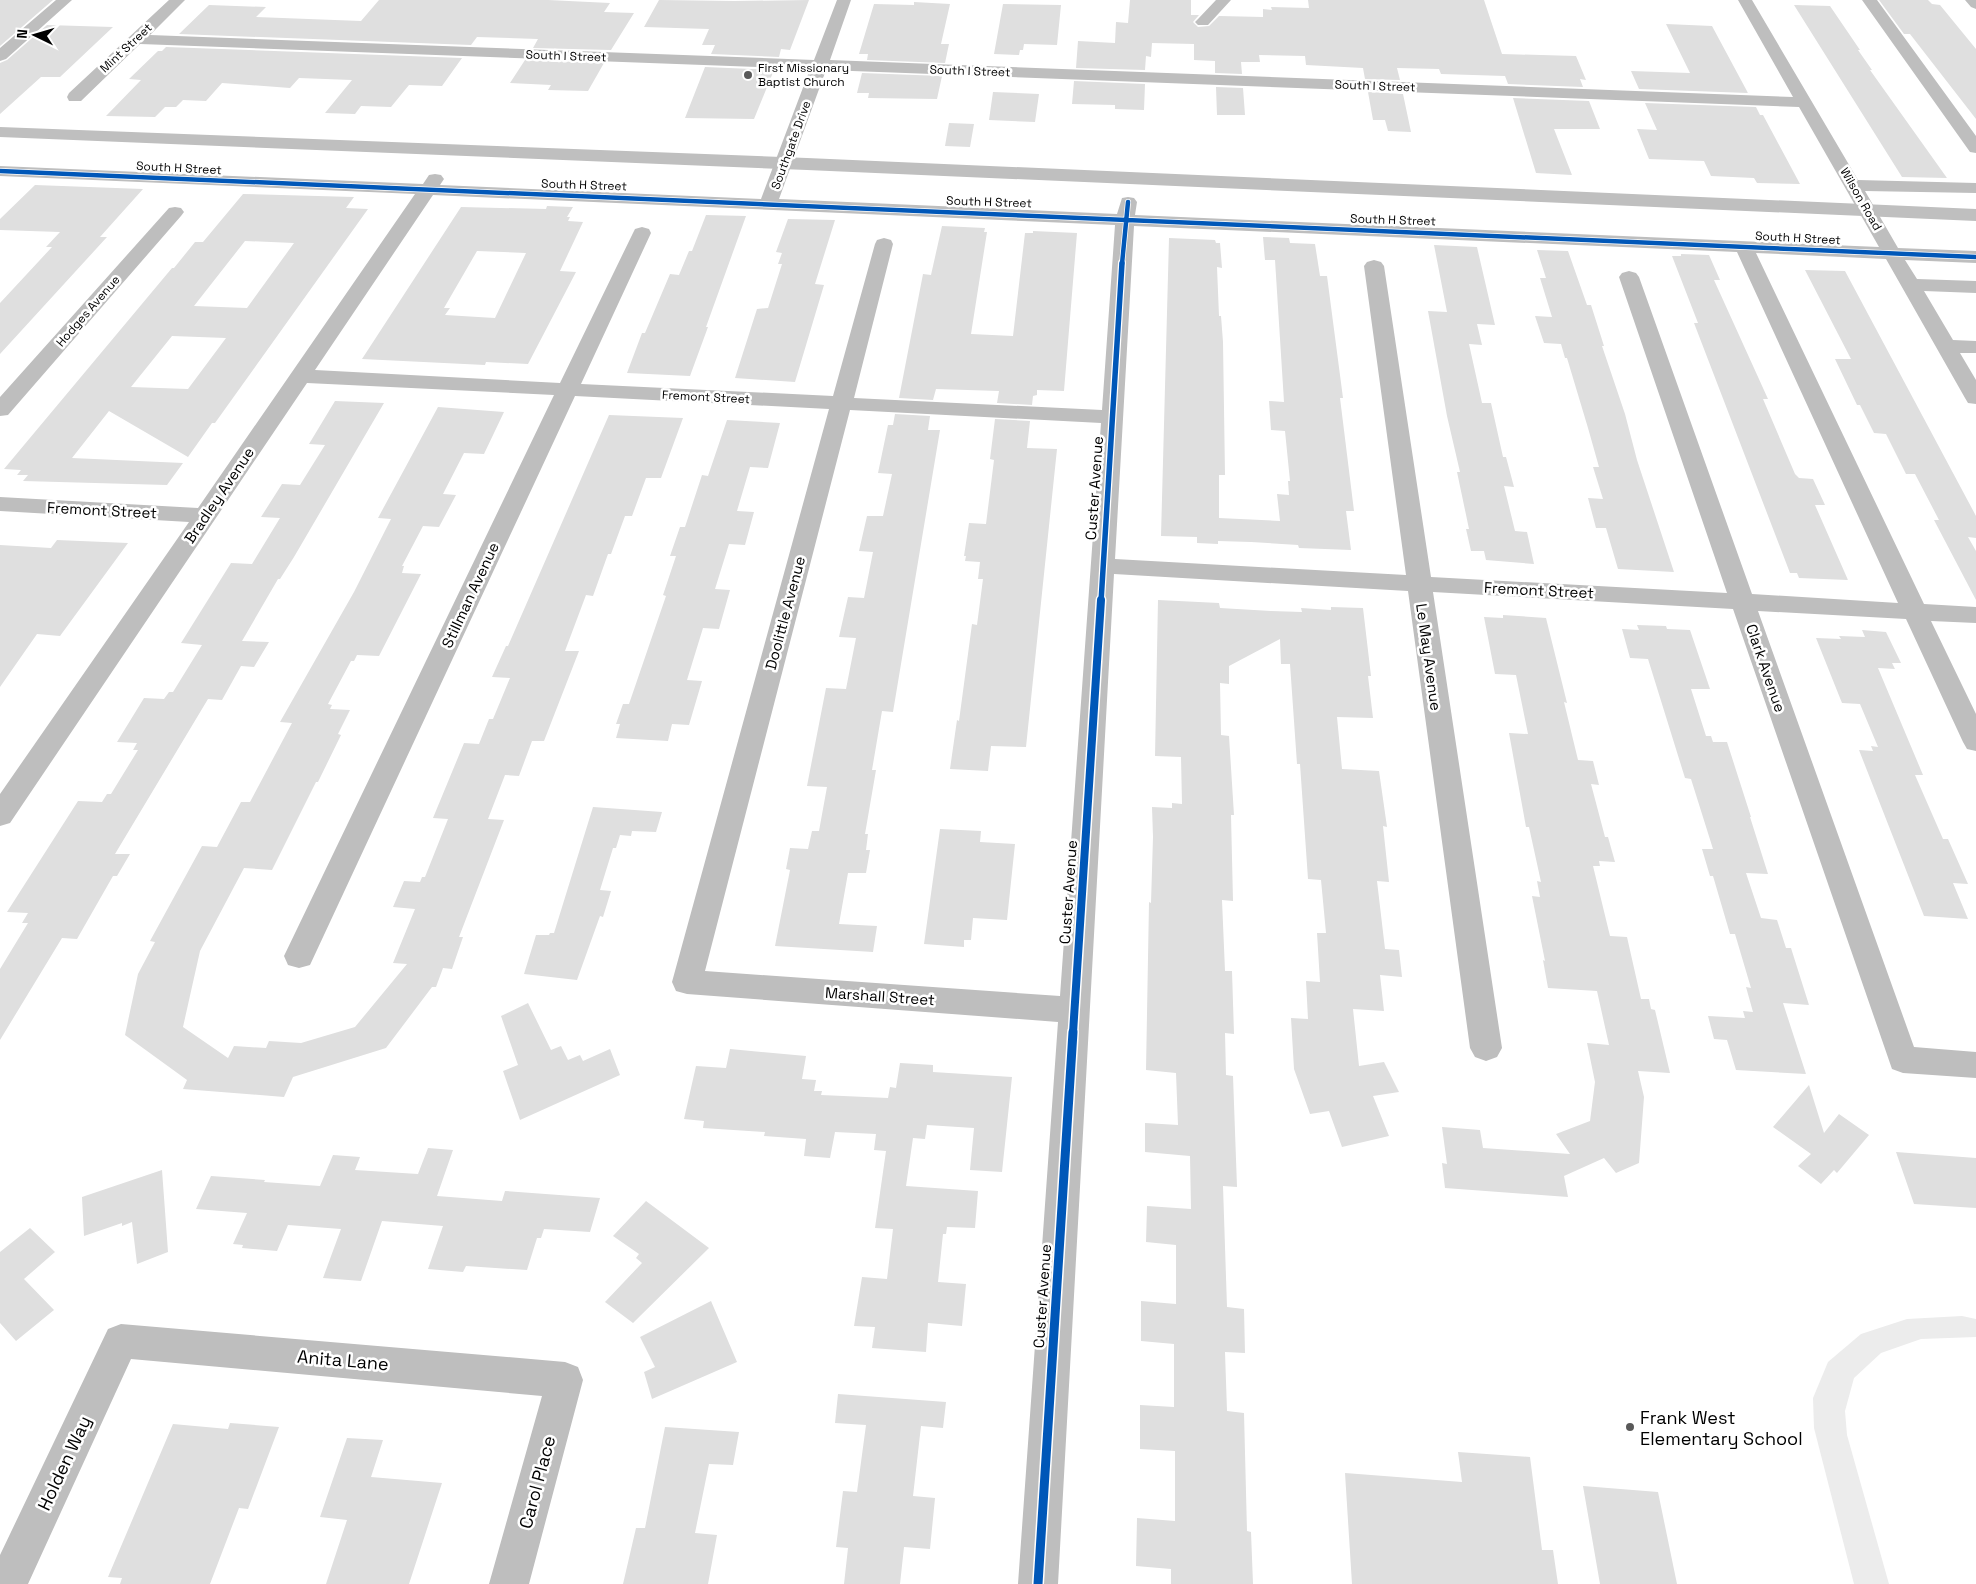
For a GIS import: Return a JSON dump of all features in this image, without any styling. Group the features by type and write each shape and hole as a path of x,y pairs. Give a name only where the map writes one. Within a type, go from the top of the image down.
{"street":[{"path":"0,56 65,0"},
{"name":"Mint Street","path":"74,96 178,0"},
{"name":"Southgate Drive","path":"768,205 844,0"},
{"path":"1203,22 1224,0"},
{"name":"Wilson Road","path":"1745,0 1976,398"},
{"path":"1869,0 1976,148"},
{"path":"1972,0 1976,4"},
{"name":"South I Street","path":"136,39 1805,102"},
{"name":"South H Street","path":"0,154 768,205 1127,207 1744,247 1976,258"},
{"name":"South H Street","path":"0,171 432,182 648,182"},
{"name":"Bradley Avenue","path":"0,816 432,182"},
{"path":"677,183 841,190"},
{"path":"1853,185 1976,188"},
{"name":"Custer Avenue","path":"1038,1584 1127,207"},
{"name":"Hodges Avenue","path":"0,410 175,212"},
{"name":"Stillman Avenue","path":"299,956 642,233"},
{"name":"South H Street","path":"1862,234 1901,235"},
{"name":"Doolittle Avenue","path":"687,982 884,244"},
{"path":"1744,247 1976,742"},
{"name":"Le May Avenue","path":"1374,266 1486,1048"},
{"name":"Clark Avenue","path":"1629,277 1903,1060 1976,1065"},
{"path":"1911,285 1976,287"},
{"path":"1946,346 1976,347"},
{"name":"Fremont Street","path":"300,376 1112,417"},
{"name":"Fremont Street","path":"0,504 205,516"},
{"name":"Fremont Street","path":"1103,566 1976,615"},
{"name":"Marshall Street","path":"687,982 1074,1010"},
{"name":"Anita Lane","path":"121,1341 565,1380"},
{"name":"Holden Way","path":"7,1584 121,1341"},
{"name":"Carol Place","path":"509,1584 565,1380"}],"shaded area":[{"path":"1962,1316 1976,1319 1976,1337 1921,1339 1881,1353 1854,1378 1845,1411 1847,1435 1889,1584 1854,1584 1814,1428 1813,1398 1828,1362 1861,1334 1907,1319"}],"building":[{"path":"0,0 53,0 0,46"},
{"path":"379,0 548,0 610,3 604,12 634,13 611,50 533,48 538,39 477,37 471,45 179,34 209,5 266,7 256,17 361,21"},
{"path":"659,0 809,0 790,50 781,49 779,57 711,54 715,45 702,45 709,29 644,27"},
{"path":"1130,0 1191,0 1191,15 1199,15 1193,22 1198,27 1209,26 1219,16 1263,17 1263,9 1272,10 1271,7 1309,8 1308,0 1484,0 1502,54 1576,56 1586,80 1580,79 1583,87 1508,84 1505,76 1441,74 1439,69 1397,68 1400,80 1365,79 1363,68 1306,65 1305,56 1259,55 1260,62 1241,62 1242,74 1215,73 1215,61 1194,60 1194,44 1152,43 1151,57 1146,56 1145,70 1076,68 1078,41 1115,43 1116,22 1128,23"},
{"path":"1879,0 1928,0 1932,4 1940,5 1976,49 1976,119 1910,34 1904,34"},
{"path":"914,2 950,4 941,44 949,44 945,63 867,60 868,54 859,54 874,4 914,5"},
{"path":"1003,4 1061,5 1057,45 1024,44 1023,50 1020,50 1019,55 994,54"},
{"path":"1794,5 1830,6 1860,50 1858,50 1872,70 1870,70 1947,178 1902,177"},
{"path":"1666,24 1712,26 1748,93 1639,89 1631,71 1690,73"},
{"path":"47,25 113,27 60,77 41,77 0,114 0,63 7,60"},
{"path":"166,47 462,58 442,86 409,85 391,107 361,106 355,114 325,113 352,80 299,78 290,88 222,83 206,101 183,100 176,107 165,107 155,117 106,116 141,80 129,79 158,51 162,51"},
{"path":"525,60 604,63 588,91 548,90 551,85 510,83"},
{"path":"705,67 774,70 754,119 685,118"},
{"path":"862,73 942,76 937,99 868,98 869,93 857,93"},
{"path":"1074,81 1145,84 1144,110 1115,109 1115,105 1072,104"},
{"path":"1216,87 1243,88 1245,115 1217,115"},
{"path":"993,92 1039,94 1035,122 989,120"},
{"path":"1368,92 1403,94 1411,132 1388,131 1385,120 1373,120"},
{"path":"1513,98 1589,101 1600,129 1554,129 1572,175 1536,173"},
{"path":"1645,103 1756,107 1760,115 1763,115 1800,184 1757,183 1754,178 1711,176 1704,161 1649,159 1637,129 1657,130"},
{"path":"949,123 974,124 970,147 945,146"},
{"path":"35,185 143,189 100,237 107,237 0,354 0,303 52,247 46,247 60,232 0,230 0,219"},
{"path":"243,194 354,197 346,208 368,209 215,423 212,423 188,457 109,411 72,458 183,463 167,485 23,481 28,475 17,475 21,470 4,469 172,268 195,242 203,242","holes":["245,241 294,243 247,308 194,306","172,336 226,338 188,389 131,387"]},
{"path":"547,206 573,207 567,217 570,217 568,221 583,222 560,271 576,272 528,364 486,362 485,365 362,359 461,207 546,209","holes":["477,251 526,253 495,318 445,315 450,308 444,308"]},
{"path":"706,215 746,216 690,376 627,373 642,333 645,333 670,274 679,275 689,251 692,251"},
{"path":"788,219 835,220 815,284 824,285 795,382 735,378 757,309 768,308 782,264 778,264 782,253 776,252"},
{"path":"942,226 985,228 984,232 987,232 971,334 1013,336 1025,233 1033,233 1033,231 1077,233 1064,391 1037,390 1037,395 1033,396 1032,405 997,403 999,391 936,389 933,400 899,398 923,274 931,275"},
{"path":"1263,237 1289,238 1290,243 1315,244 1320,276 1327,276 1343,398 1340,398 1354,511 1346,511 1351,550 1299,548 1298,545 1251,542 1218,541 1218,544 1197,543 1197,537 1161,536 1169,238 1215,240 1216,243 1220,243 1222,268 1217,267 1219,316 1221,316 1223,342 1225,475 1219,475 1219,518 1280,521 1277,494 1289,495 1288,481 1290,481 1285,431 1271,430 1269,401 1284,402 1275,260 1265,260"},
{"path":"1434,245 1477,247 1495,325 1477,324 1482,345 1469,344 1482,403 1491,403 1503,457 1506,457 1514,487 1504,486 1515,531 1527,532 1534,564 1486,560 1484,551 1471,551 1466,529 1469,529 1457,472 1460,472 1447,416 1428,311 1447,312"},
{"path":"1537,250 1568,251 1587,305 1591,305 1604,346 1602,346 1625,414 1637,460 1674,572 1618,569 1606,528 1596,528 1588,498 1603,499 1593,467 1599,467 1588,428 1561,344 1544,343 1535,316 1552,317 1540,278 1546,278"},
{"path":"1681,254 1709,255 1720,280 1714,280 1768,399 1763,399 1795,474 1799,478 1813,479 1825,505 1815,505 1848,580 1799,578 1797,573 1790,573 1694,323 1698,323 1672,256 1681,256"},
{"path":"1805,270 1845,271 1976,516 1976,538 1968,537 1976,551 1976,600 1934,520 1939,520 1915,474 1906,474 1886,434 1874,433 1860,405 1857,405 1835,359 1851,359"},
{"path":"335,401 384,403 294,557 280,579 278,579 242,641 269,642 254,667 241,666 222,700 208,699 115,854 130,854 117,876 113,876 77,939 62,938 0,1040 0,969 28,923 22,923 28,913 7,912 78,801 102,802 107,794 111,794 138,750 133,750 137,743 117,742 144,698 164,699 169,692 173,692 202,645 181,643 231,563 252,564 280,518 261,517 282,484 300,485 325,445 309,444"},
{"path":"438,407 504,412 484,454 464,453 443,494 456,495 439,527 423,526 402,566 404,566 402,573 421,574 379,656 357,655 354,661 351,661 328,704 332,705 330,709 350,710 338,734 341,735 272,870 244,868 200,951 183,1027 228,1058 234,1046 266,1048 269,1041 301,1043 355,1027 407,964 393,963 415,909 393,907 404,881 420,882 422,877 425,877 448,819 433,818 464,743 479,744 489,719 493,719 510,678 492,677 506,646 508,646 609,415 683,418 661,478 646,478 632,516 625,516 611,554 608,554 593,596 586,595 565,651 579,651 544,741 532,741 519,776 505,775 488,819 504,820 459,937 463,937 452,969 443,968 436,987 432,987 386,1048 293,1077 284,1097 183,1089 187,1080 125,1035 138,974 155,942 150,941 202,846 217,847 241,802 250,802 292,723 280,722 354,592 391,519 378,518"},
{"path":"895,414 930,416 928,430 940,430 893,712 882,711 872,770 876,770 865,834 868,834 866,850 870,850 866,873 848,873 839,924 877,926 873,952 775,946 790,870 786,869 790,848 808,849 812,831 819,831 827,787 807,786 826,688 846,689 856,638 839,637 848,597 864,598 873,552 859,551 867,516 883,516 892,474 878,473 888,425 893,425"},
{"path":"995,419 1030,421 1027,448 1057,449 1026,747 991,746 988,771 950,769 957,720 959,721 972,624 977,625 983,579 978,579 980,562 965,561 966,556 964,556 969,523 986,524 994,460 990,459"},
{"path":"727,420 780,423 768,468 750,467 737,511 754,512 745,545 729,544 715,589 730,590 719,629 703,628 687,680 702,681 689,725 672,724 668,741 616,738 620,724 616,724 623,704 629,704 666,596 663,595 676,556 670,556 680,527 685,527 702,475 708,476"},
{"path":"57,540 128,543 60,636 37,634 0,687 0,545 51,548"},
{"path":"1158,600 1219,603 1220,608 1271,611 1302,612 1301,608 1331,610 1331,607 1363,608 1371,676 1368,676 1373,718 1337,717 1342,769 1379,771 1387,827 1383,826 1389,882 1377,881 1385,949 1399,950 1402,977 1380,975 1384,1011 1353,1009 1359,1066 1384,1062 1399,1092 1373,1096 1389,1136 1342,1147 1329,1111 1310,1114 1294,1069 1291,1018 1308,1019 1306,981 1320,982 1317,933 1326,933 1321,880 1308,879 1300,764 1297,764 1290,664 1281,664 1280,639 1229,666 1229,684 1220,683 1221,735 1229,736 1234,815 1231,815 1233,901 1222,900 1225,971 1232,971 1234,1034 1225,1033 1226,1075 1233,1076 1237,1187 1223,1186 1227,1307 1244,1309 1245,1353 1225,1352 1227,1411 1244,1413 1247,1531 1251,1532 1253,1584 1171,1584 1171,1569 1136,1566 1137,1518 1175,1521 1175,1451 1140,1449 1140,1405 1174,1407 1174,1344 1141,1341 1141,1301 1176,1304 1176,1245 1146,1242 1147,1206 1191,1209 1190,1156 1145,1152 1145,1123 1178,1125 1176,1073 1146,1070 1149,902 1151,903 1153,837 1152,807 1172,808 1172,803 1182,804 1181,757 1155,756"},
{"path":"1503,615 1546,618 1567,703 1564,702 1578,760 1593,761 1599,785 1591,784 1605,837 1608,837 1615,862 1599,861 1600,866 1593,866 1610,936 1627,937 1641,999 1649,999 1651,1009 1655,1010 1670,1073 1638,1071 1644,1097 1639,1163 1616,1173 1604,1158 1564,1176 1568,1197 1445,1188 1442,1163 1447,1164 1442,1127 1480,1130 1483,1148 1570,1154 1556,1134 1590,1121 1595,1082 1587,1043 1609,1045 1597,991 1548,988 1543,960 1545,961 1532,896 1540,897 1537,881 1541,882 1529,827 1526,827 1509,733 1528,734 1516,675 1495,674 1484,617 1503,618"},
{"path":"1637,625 1666,626 1667,629 1690,630 1710,689 1691,689 1706,736 1711,736 1713,742 1727,742 1768,874 1746,873 1761,918 1777,920 1786,948 1791,948 1809,1005 1783,1003 1806,1074 1736,1070 1727,1040 1714,1039 1708,1016 1745,1018 1743,1011 1753,1012 1746,987 1751,988 1735,934 1730,934 1713,876 1710,876 1702,849 1713,849 1691,779 1685,778 1648,659 1630,658 1622,629 1639,630"},
{"path":"1862,630 1886,632 1901,663 1892,663 1895,669 1878,668 1923,775 1915,775 1943,839 1948,839 1968,884 1953,883 1968,919 1924,916 1859,750 1873,751 1871,746 1878,747 1860,704 1842,703 1816,638 1841,639 1839,636 1865,637"},
{"path":"593,807 662,812 656,832 632,831 631,836 620,835 616,848 613,848 600,890 611,891 603,917 600,916 577,980 524,974 536,935 554,933"},
{"path":"940,829 981,831 980,842 1015,844 1007,920 973,918 971,940 964,940 964,947 924,944"},
{"path":"528,1003 551,1050 561,1046 568,1060 580,1055 583,1061 610,1049 620,1075 520,1120 503,1071 518,1065 501,1016"},
{"path":"730,1049 806,1056 802,1079 816,1080 814,1091 822,1091 821,1095 888,1098 890,1087 896,1088 900,1063 933,1065 933,1072 1012,1077 1002,1172 970,1170 974,1128 927,1125 925,1139 913,1138 906,1186 978,1191 975,1228 947,1227 946,1234 943,1234 938,1282 966,1284 962,1326 928,1323 926,1352 872,1348 875,1327 854,1326 862,1277 887,1279 893,1229 875,1228 886,1151 874,1150 876,1134 835,1132 830,1158 804,1156 806,1139 764,1136 765,1132 703,1128 704,1121 684,1119 696,1066 726,1068"},
{"path":"1809,1085 1824,1133 1839,1114 1869,1135 1837,1173 1834,1170 1821,1184 1798,1166 1811,1154 1773,1127"},
{"path":"428,1148 453,1150 437,1196 502,1201 505,1191 600,1198 590,1232 544,1229 541,1238 537,1238 527,1270 466,1266 463,1272 428,1269 443,1226 382,1221 361,1281 323,1278 341,1229 288,1225 277,1251 242,1248 243,1245 233,1244 247,1213 196,1209 211,1176 320,1186 333,1155 360,1157 355,1170 418,1174"},
{"path":"1896,1152 1976,1158 1976,1208 1914,1204"},
{"path":"162,1170 168,1252 137,1264 132,1222 122,1226 122,1223 84,1236 82,1197"},
{"path":"646,1201 709,1248 633,1323 605,1302 642,1263 636,1258 639,1254 613,1236"},
{"path":"30,1228 55,1252 24,1279 54,1310 16,1341 0,1323 0,1252"},
{"path":"711,1301 737,1362 652,1399 644,1372 655,1367 640,1337"},
{"path":"838,1394 946,1402 943,1428 921,1426 913,1496 935,1498 930,1549 904,1547 900,1584 844,1584 848,1548 836,1547 843,1491 857,1492 866,1425 835,1423"},
{"path":"230,1423 279,1427 248,1509 239,1508 210,1584 120,1584 122,1578 108,1577 173,1424 228,1429"},
{"path":"665,1427 739,1432 733,1465 709,1464 695,1533 717,1535 708,1584 623,1584 636,1528 645,1528"},
{"path":"347,1438 383,1440 371,1477 442,1483 409,1584 326,1584 347,1520 320,1517"},
{"path":"1458,1452 1530,1457 1542,1550 1553,1550 1558,1584 1352,1584 1345,1473 1462,1482"},
{"path":"1583,1486 1658,1492 1677,1584 1600,1584"}],"waterway":[{"path":"0,132 807,164 1976,215"}],"cycle path":[{"path":"0,171 1976,257"},
{"path":"1038,1584 1125,219 1128,202"}],"place":[{"name":"First Missionary Baptist Church","path":"748,75"},
{"name":"Frank West Elementary School","path":"1630,1427"}]}
